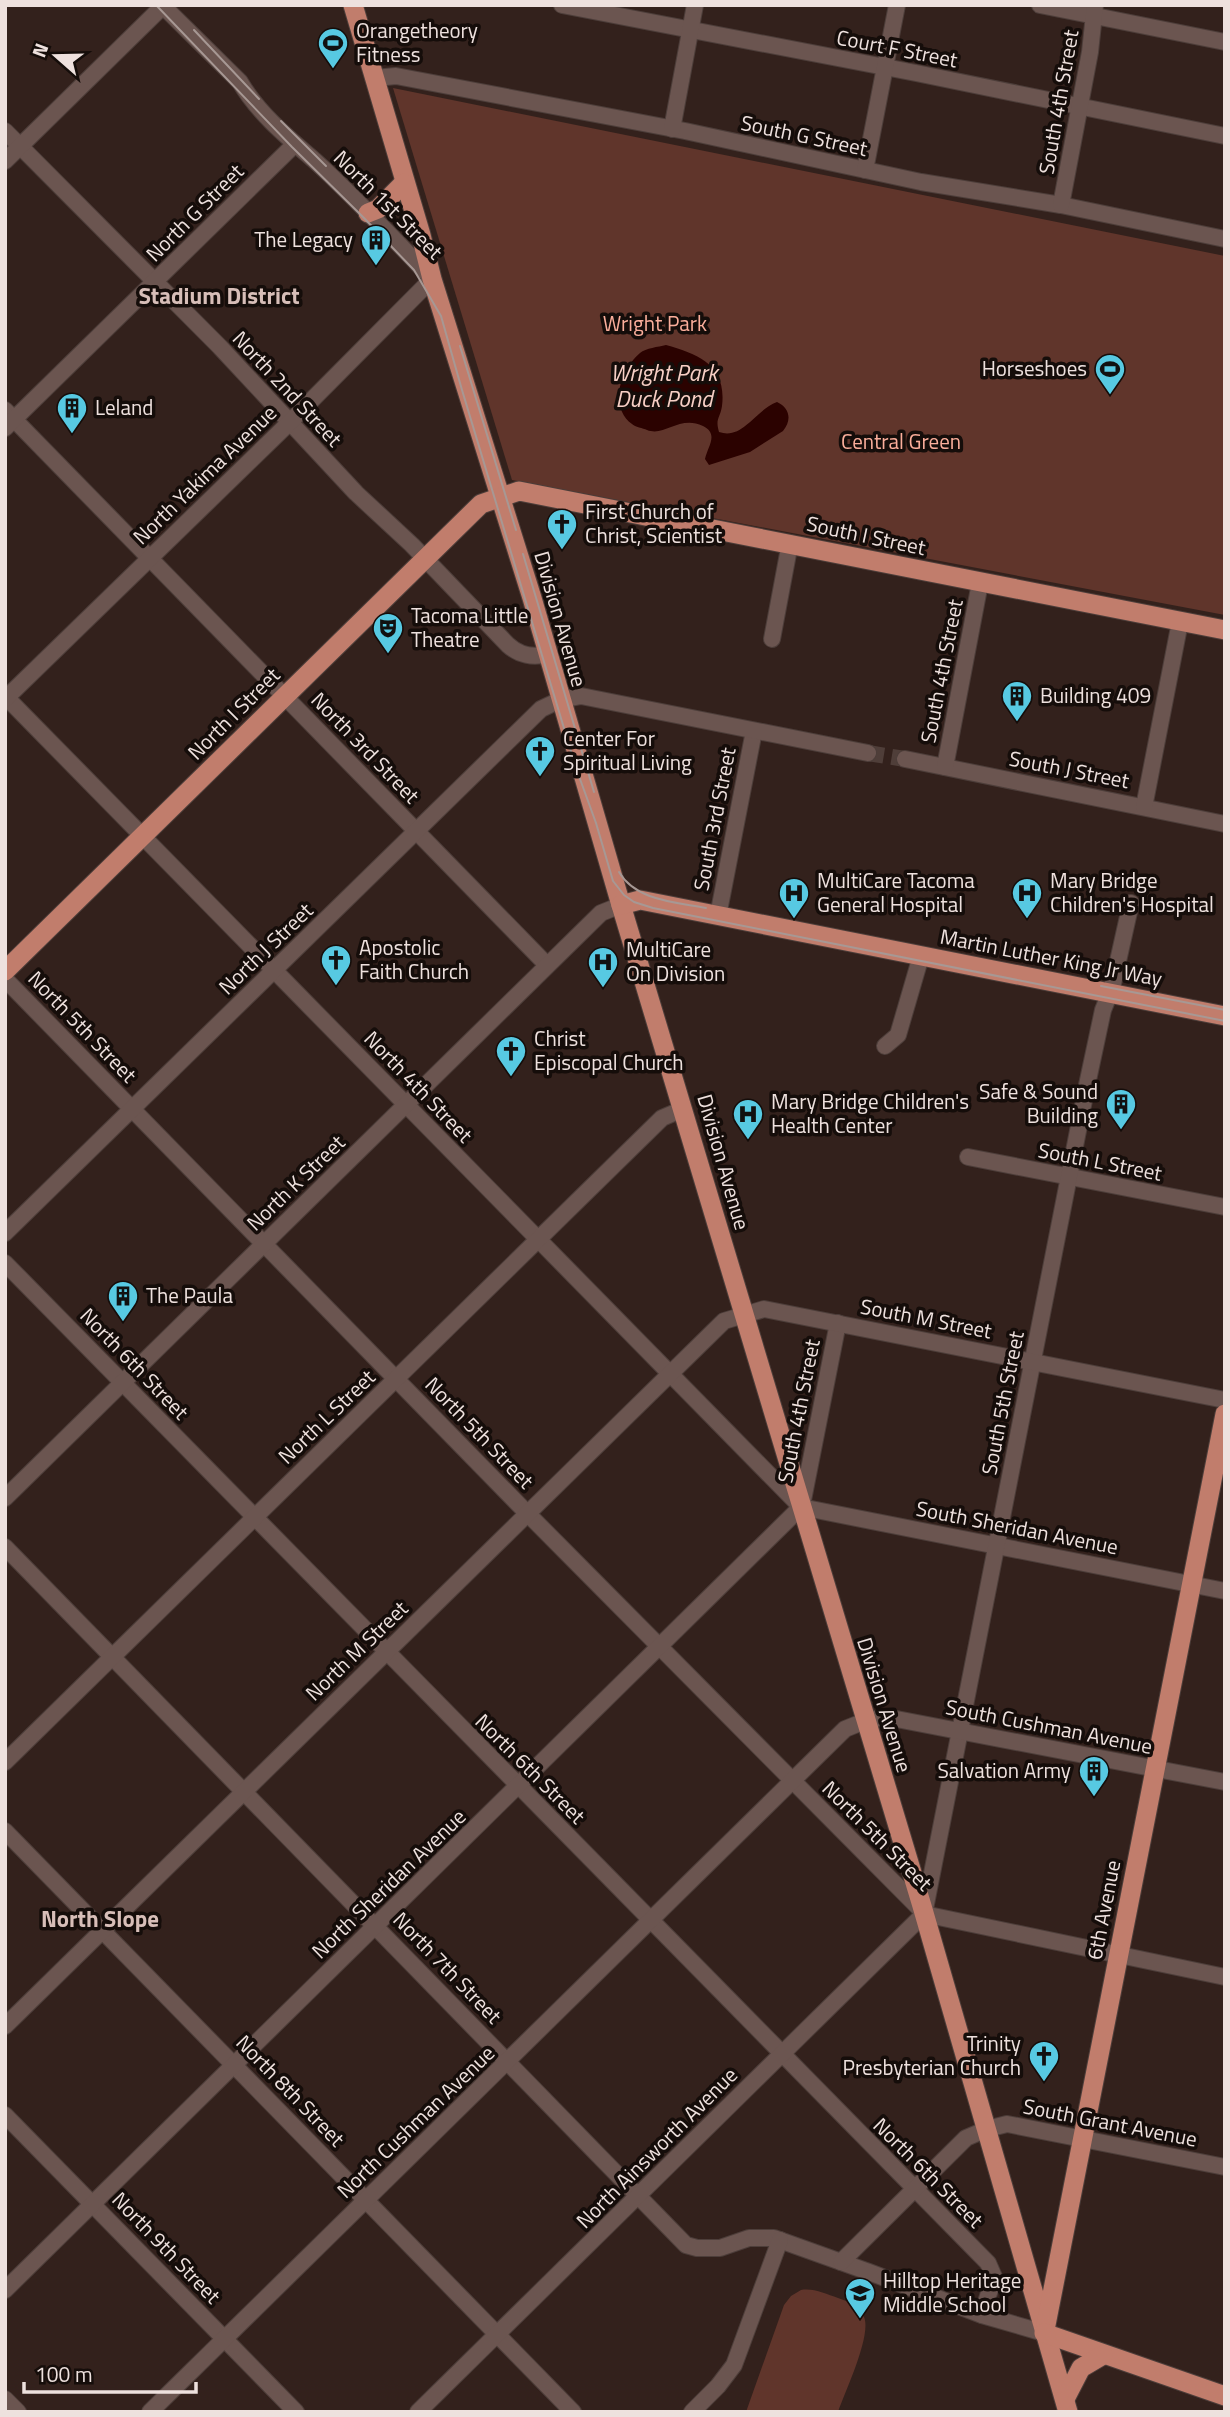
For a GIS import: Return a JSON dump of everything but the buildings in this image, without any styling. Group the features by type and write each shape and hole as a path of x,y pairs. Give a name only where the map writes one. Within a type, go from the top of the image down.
{"main road":[{"name":"Division Avenue","path":"353,5 432,279 500,497 924,1913 1044,2333"},
{"path":"368,213 378,209 404,183"},
{"name":"South I Street","path":"500,497 519,491 1225,630"},
{"name":"North I Street","path":"5,971 481,504 500,497"},
{"name":"Martin Luther King Jr Way","path":"621,905 640,900 1225,1016"},
{"name":"6th Avenue","path":"1067,2405 1044,2333 1225,1414"},
{"path":"1044,2333 1225,2396"},
{"path":"1067,2405 1081,2368 1103,2354"}],"street":[{"name":"Court F Street","path":"562,5 1225,136"},
{"path":"672,129 695,5"},
{"path":"865,170 897,5"},
{"path":"1040,5 1095,11 1225,42"},
{"path":"5,161 163,6"},
{"name":"North 1st Street","path":"163,6 240,82 249,97 294,145 368,213 432,279"},
{"name":"South 4th Street","path":"1061,205 1095,11"},
{"name":"South G Street","path":"375,78 396,76 1225,239"},
{"name":"North 1st Street","path":"240,82 256,90 301,138 313,160"},
{"name":"North 2nd Street","path":"5,131 220,347 356,494 425,558 516,652 528,655 547,654"},
{"name":"North G Street","path":"8,419 294,145"},
{"name":"North Yakima Avenue","path":"6,697 289,423 432,279"},
{"name":"North 3rd Street","path":"8,419 150,558 547,965"},
{"path":"772,639 790,543"},
{"name":"South 4th Street","path":"945,767 980,583"},
{"path":"1144,807 1180,622"},
{"path":"561,700 581,696 868,752"},
{"name":"North 4th Street","path":"6,697 801,1507"},
{"name":"North J Street","path":"5,1233 541,709 561,700"},
{"name":"South 3rd Street","path":"718,916 754,730"},
{"name":"South J Street","path":"905,759 1225,824"},
{"name":"South 5th Street","path":"924,1913 1045,1293 1103,1010 1110,993 1131,902"},
{"name":"North K Street","path":"5,1499 547,965 601,913 621,905"},
{"path":"885,1046 898,1035 920,956"},
{"name":"North 5th Street","path":"5,979 527,1513 924,1913"},
{"name":"North L Street","path":"5,1762 663,1116 683,1109"},
{"name":"South L Street","path":"968,1157 1225,1207"},
{"name":"North 6th Street","path":"5,1263 988,2263 994,2277 982,2315"},
{"name":"South M Street","path":"744,1315 764,1309 1225,1399"},
{"name":"North M Street","path":"5,2026 723,1321 744,1315"},
{"name":"South 4th Street","path":"801,1507 838,1323"},
{"name":"South Sheridan Avenue","path":"801,1507 1225,1591"},
{"name":"North Sheridan Avenue","path":"5,2290 801,1507"},
{"name":"North 7th Street","path":"5,1547 509,2060 686,2245 720,2248 752,2238 780,2240"},
{"name":"South Cushman Avenue","path":"865,1721 886,1717 1225,1782"},
{"name":"North Cushman Avenue","path":"150,2412 845,1729 865,1721"},
{"name":"North 8th Street","path":"5,1831 573,2412"},
{"path":"924,1913 1225,1977"},
{"name":"North Ainsworth Avenue","path":"418,2412 924,1913"},
{"name":"North 9th Street","path":"5,2115 296,2412"},
{"name":"South Grant Avenue","path":"987,2129 1007,2124 1225,2167"},
{"path":"841,2262 966,2138 987,2129"},
{"path":"692,2412 734,2365 780,2240 982,2315 1044,2333"},
{"path":"5,2399 18,2412"}],"green space":[{"name":"Wright Park","path":"393,88 1225,256 1225,615 512,480"},
{"path":"801,2290 820,2292 850,2303 860,2310 864,2317 861,2350 838,2412 746,2412 784,2305 791,2296"}],"water":[{"name":"Wright Park Duck Pond","path":"666,345 699,357 715,371 722,392 719,432 735,432 777,402 785,408 788,415 788,423 783,431 750,452 709,465 705,459 711,437 708,429 703,426 687,423 654,431 633,425 620,408 620,388 627,368 640,353"}],"tunnel":[{"path":"868,753 905,759"}],"tram line":[{"path":"156,5 414,270 441,316 576,768 613,881 624,895 634,902 653,908 1225,1021"},
{"path":"194,30 259,99"},
{"path":"281,121 326,166"},
{"path":"460,346 516,530"},
{"path":"523,554 594,792"},
{"path":"619,872 626,882 646,895 706,908"},
{"path":"1101,986 1225,1010"}],"place":[{"name":"Orangetheory Fitness","path":"333,70"},
{"name":"The Legacy","path":"376,267"},
{"name":"Horseshoes","path":"1110,396"},
{"name":"Leland","path":"72,435"},
{"name":"First Church of Christ, Scientist","path":"562,551"},
{"name":"Tacoma Little Theatre","path":"388,655"},
{"name":"Building 409","path":"1017,723"},
{"name":"Center For Spiritual Living","path":"540,778"},
{"name":"MultiCare Tacoma General Hospital","path":"794,920"},
{"name":"Mary Bridge Children's Hospital","path":"1027,920"},
{"name":"Apostolic Faith Church","path":"336,987"},
{"name":"MultiCare On Division","path":"603,989"},
{"name":"Christ Episcopal Church","path":"511,1078"},
{"name":"Safe & Sound Building","path":"1121,1131"},
{"name":"Mary Bridge Children's Health Center","path":"748,1141"},
{"name":"The Paula","path":"123,1323"},
{"name":"Salvation Army","path":"1094,1798"},
{"name":"Trinity Presbyterian Church","path":"1044,2083"},
{"name":"Hilltop Heritage Middle School","path":"860,2320"}],"district":[{"name":"Stadium District","path":"219,296"},
{"name":"North Slope","path":"100,1919"}],"park label":[{"name":"Central Green","path":"901,442"}]}
